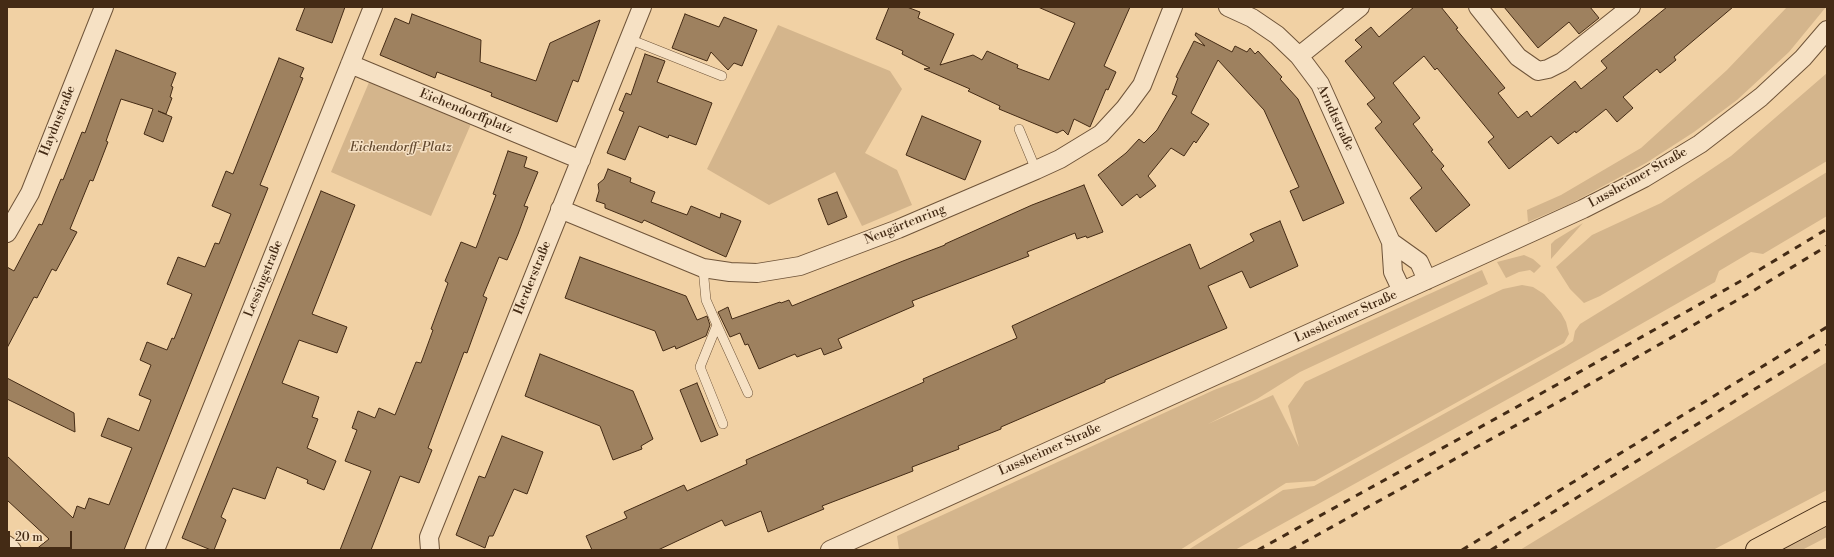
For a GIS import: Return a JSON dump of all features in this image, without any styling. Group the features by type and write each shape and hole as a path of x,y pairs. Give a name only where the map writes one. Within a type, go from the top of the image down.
{"highway":[{"path":"1757,550 1827,513"}],"street":[{"name":"Haydnstraße","path":"7,233 30,193 104,7"},
{"name":"Lessingstraße","path":"155,550 373,7"},
{"name":"Herderstraße","path":"430,550 429,537 642,7"},
{"name":"Neugärtenring","path":"560,209 703,268 730,272 757,273 800,266 898,229 1036,170 1060,159 1101,134 1125,108 1142,85 1173,7"},
{"name":"Arndtstraße","path":"1228,7 1252,18 1277,36 1299,56 1320,84 1391,242 1393,272 1402,291"},
{"path":"1299,56 1360,7"},
{"path":"1478,7 1518,57 1538,71 1548,69 1562,62 1631,7"},
{"name":"Lussheimer Straße","path":"830,550 1583,209 1644,178 1700,144 1761,97 1803,58 1827,30"},
{"name":"Eichendorffplatz","path":"350,64 581,160"},
{"path":"1391,242 1419,262 1427,280"},
{"path":"7,545 12,550"}],"lane":[{"path":"629,39 722,76"},
{"path":"1019,129 1036,170"},
{"path":"703,268 706,300 748,393"},
{"path":"717,325 700,367 723,424"}],"green space":[{"path":"1787,7 1826,7 1789,52 1737,100 1694,132 1646,163 1570,204 1528,222 1527,210 1561,195 1641,148 1727,70"},
{"path":"778,25 890,71 902,89 865,153 897,170 912,205 862,226 835,172 769,205 707,169"},
{"path":"1827,73 1827,161 1600,296 1584,303 1570,289 1556,267 1592,235 1661,203 1731,156"},
{"name":"Eichendorff-Platz","path":"370,80 471,124 431,216 331,172"},
{"path":"1827,172 1827,216 1763,254 1751,252 1719,271 1715,282 1546,378 1235,550 1188,550 1283,490 1314,486 1566,346 1573,341 1575,331 1580,324"},
{"path":"1583,223 1551,259 1551,244"},
{"path":"1524,255 1533,259 1541,266 1534,273 1530,270 1519,272 1506,278 1497,262"},
{"path":"1482,270 1488,284 1300,372 1257,399 1208,424 1273,395 1299,447 1288,406 1305,382 1503,289 1522,285 1533,287 1544,294 1561,313 1566,322 1569,334 1564,343 1315,481 1286,483 1180,550 899,550 897,536 1214,390 1240,380"},
{"path":"1827,362 1827,490 1713,550 1520,550"},
{"path":"1827,527 1827,537 1802,550 1783,550"}],"building":[{"path":"305,7 345,7 332,43 296,30"},
{"path":"889,7 907,7 920,12 918,18 954,34 940,65 973,55 982,60 987,51 1018,65 1017,68 1049,80 1075,23 1038,7 1130,7 1104,66 1116,72 1108,90 1106,89 1090,127 1074,119 1068,135 1063,130 1057,133 999,109 1000,106 968,91 970,89 924,69 930,68 902,54 903,51 876,39"},
{"path":"1414,7 1441,7 1458,28 1456,29 1505,88 1498,93 1518,118 1527,111 1531,117 1575,81 1581,89 1607,68 1601,61 1667,7 1733,7 1674,57 1676,60 1660,73 1657,69 1623,97 1633,108 1617,122 1606,109 1576,133 1575,131 1558,144 1551,136 1509,169 1488,142 1494,137 1437,68 1435,70 1424,56 1393,83 1420,118 1413,124 1433,150 1431,151 1444,166 1441,169 1470,205 1436,232 1410,198 1422,188 1375,128 1382,122 1367,104 1375,98 1345,61 1362,47 1355,40 1371,27 1379,37"},
{"path":"1504,7 1590,7 1599,18 1579,34 1569,22 1538,48"},
{"path":"412,14 481,40 480,62 536,81 550,43 600,20 578,82 573,80 557,122 491,96 492,93 437,72 435,78 380,55 395,18 409,24"},
{"path":"685,14 719,27 724,17 757,30 742,66 734,63 728,70 711,52 707,61 672,48"},
{"path":"1196,33 1232,52 1235,46 1247,52 1250,48 1255,54 1258,51 1282,77 1280,79 1298,99 1344,203 1303,221 1290,191 1299,187 1264,110 1218,60 1191,113 1209,124 1196,143 1194,141 1184,156 1171,148 1148,176 1156,186 1140,198 1137,194 1122,206 1098,175 1126,153 1139,139 1144,143 1157,130 1177,96 1172,94 1178,78 1176,77 1194,41 1205,46 1195,35"},
{"path":"116,50 176,73 171,86 173,87 170,97 172,98 166,114 158,111 172,117 163,142 144,134 153,109 121,99 106,141 108,142 93,181 90,180 70,229 77,232 56,271 52,269 37,298 34,297 7,348 7,267 14,271 39,224 42,225 61,179 63,180 82,132 85,133"},
{"path":"645,54 665,61 657,82 712,103 696,145 669,135 668,138 639,126 625,160 607,153 624,112 619,110 626,93 631,95"},
{"path":"279,58 304,68 300,77 303,78 260,185 268,188 124,550 35,550 49,539 7,500 7,456 73,518 77,506 85,509 89,498 109,505 132,448 101,436 108,418 139,431 151,400 139,395 151,365 140,360 147,342 167,350 172,338 174,339 192,294 167,284 178,257 205,267 215,243 219,244 231,214 212,206 226,171 233,174"},
{"path":"922,116 981,141 965,180 906,155"},
{"path":"508,151 527,157 524,167 538,172 524,206 528,207 507,260 499,257 483,296 487,298 467,353 464,352 428,448 432,450 419,483 400,476 371,550 340,550 371,471 345,461 357,430 352,428 358,411 375,418 379,408 395,415 416,362 421,363 433,330 431,329 448,283 445,281 461,242 476,248 496,195 493,194"},
{"path":"608,169 631,178 630,182 655,192 651,202 687,215 691,206 720,218 721,213 741,221 726,257 644,220 642,223 605,208 605,204 596,201 599,191 598,184 604,179"},
{"path":"1084,185 1103,232 1087,238 1086,236 1077,239 1075,233 1027,252 1029,256 912,301 914,306 838,339 842,348 824,355 821,348 797,357 795,354 759,369 748,344 745,345 740,333 730,337 718,312 728,307 732,319 789,300 792,306 945,245 1032,205"},
{"path":"321,191 355,205 312,314 347,327 337,353 299,340 282,383 319,397 312,417 318,419 307,448 336,461 324,490 307,483 308,480 277,467 265,499 233,488 221,517 226,520 214,550 211,550 182,538"},
{"path":"837,192 847,217 828,225 818,199"},
{"path":"1280,221 1298,266 1250,288 1242,271 1208,286 1227,328 1105,380 1105,382 1001,427 1001,429 958,446 959,449 912,467 913,471 822,506 824,509 768,532 761,511 725,526 722,520 658,550 592,550 586,536 627,518 624,512 684,485 687,491 747,464 746,460 924,382 923,379 1017,338 1012,326 1190,244 1200,269 1254,241 1250,234"},
{"path":"580,257 686,296 697,320 707,316 710,325 706,336 676,349 675,346 663,351 655,331 565,298"},
{"path":"540,354 633,391 653,439 641,446 642,449 613,460 600,426 525,396"},
{"path":"7,378 74,413 75,432 7,399"},
{"path":"697,383 718,435 701,442 680,390"},
{"path":"502,436 543,452 527,494 514,489 493,536 489,536 485,548 456,535 479,476 485,478"}],"railway":[{"path":"1258,550 1739,282 1827,229"},
{"path":"1290,550 1560,401 1748,294 1827,246"},
{"path":"1462,550 1827,327"},
{"path":"1491,550 1827,345"}]}
